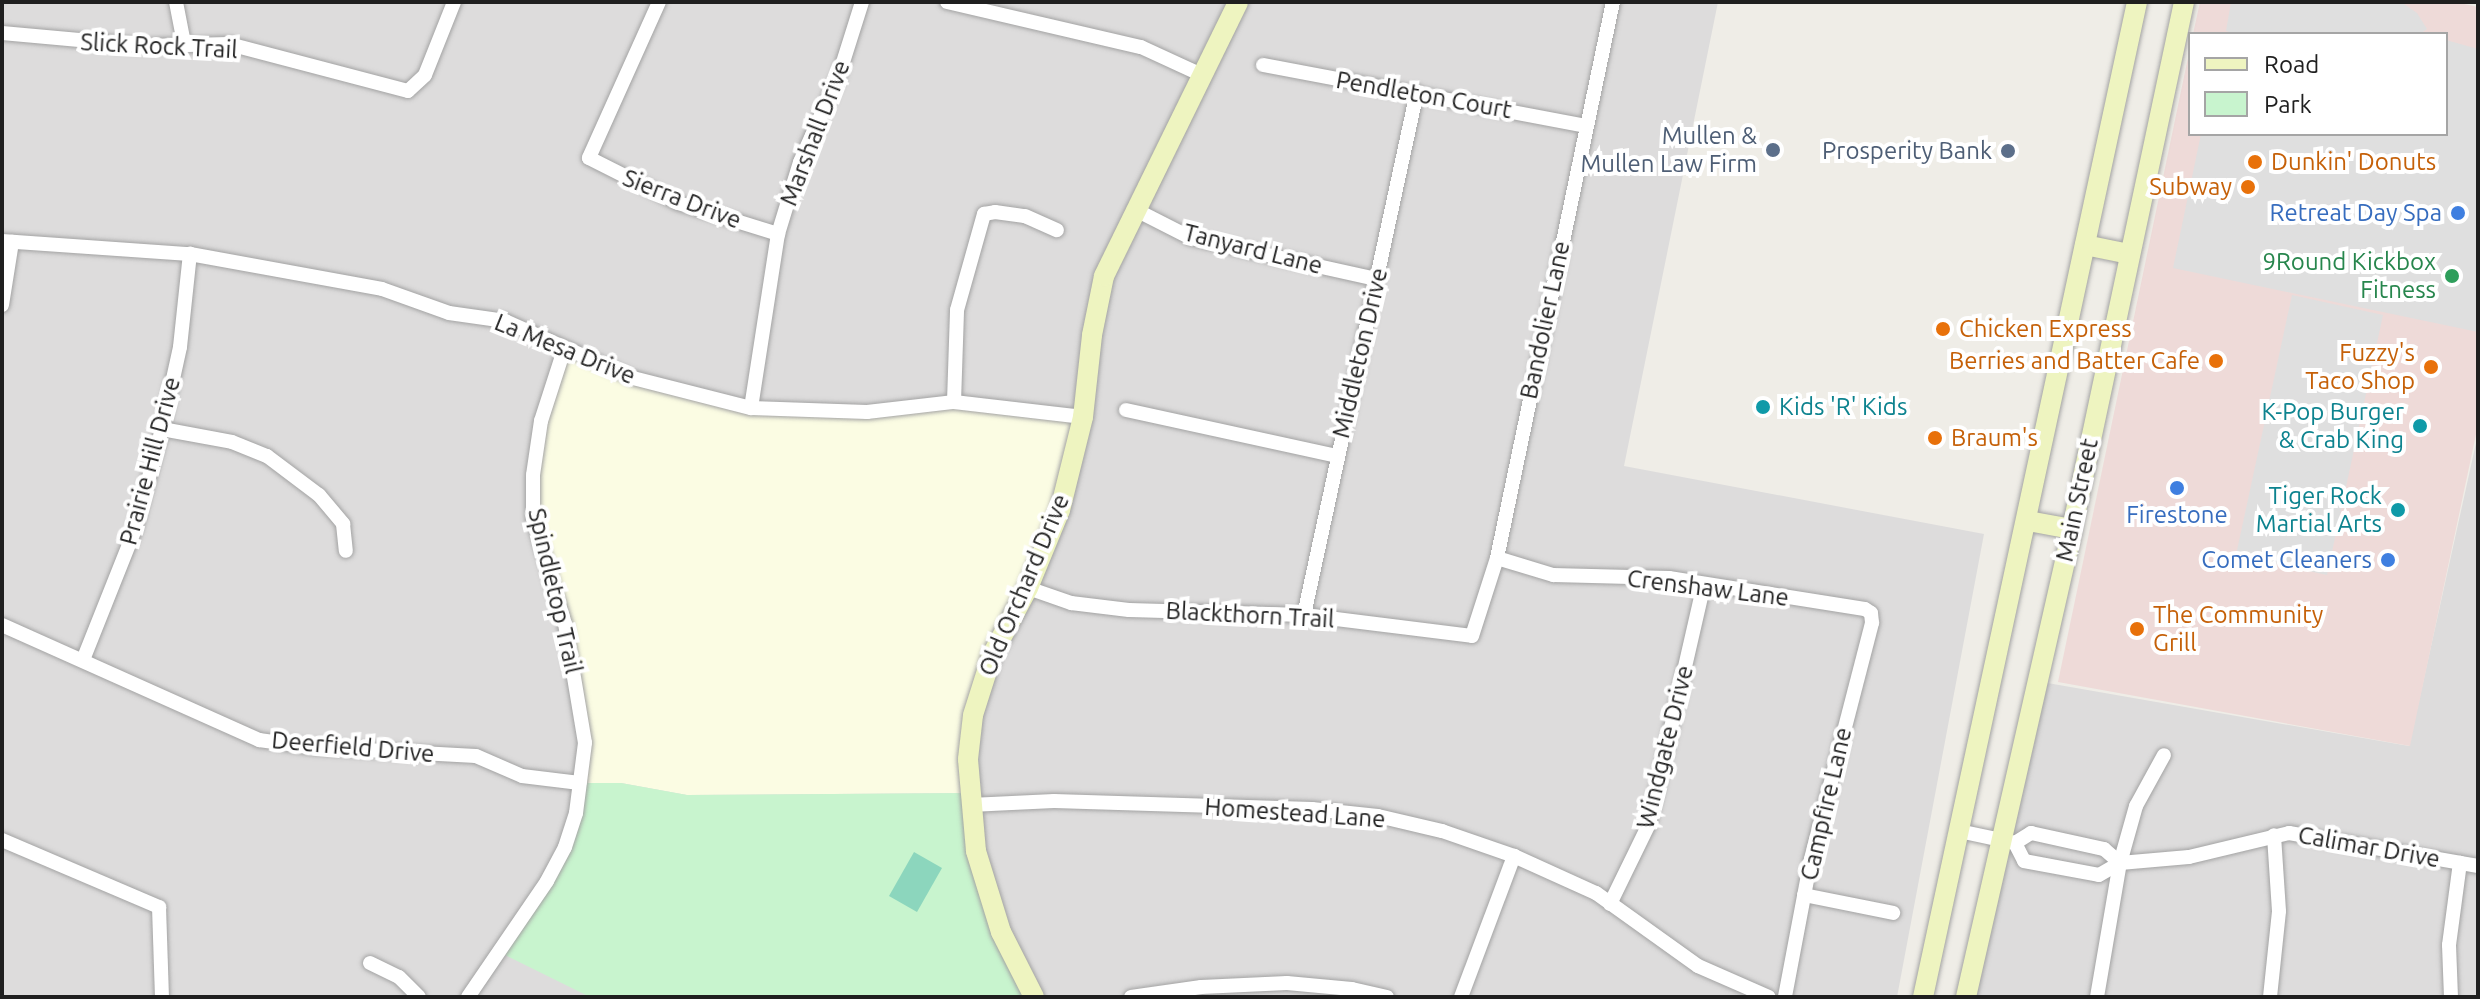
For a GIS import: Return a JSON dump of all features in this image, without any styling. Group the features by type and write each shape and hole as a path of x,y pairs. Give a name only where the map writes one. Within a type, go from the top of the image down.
{"main road":[{"name":"Old Orchard Drive","path":"1034,997 1001,932 976,851 968,759 973,715 992,655 1028,588 1060,510 1083,417 1092,335 1104,276 1134,209 1238,2"},
{"name":"Main Street","path":"1923,997 2028,521 2137,2"},
{"name":"Main Street","path":"1966,997 2008,841 2184,2"},
{"path":"2085,245 2129,254"},
{"path":"2028,521 2072,529"}],"street":[{"path":"176,2 184,43"},
{"name":"Slick Rock Trail","path":"2,33 104,44 229,44 408,91 425,75 454,2"},
{"name":"Sierra Drive","path":"659,2 589,158 678,203 778,234"},
{"name":"Marshall Drive","path":"751,408 778,234 800,162 839,75 862,2"},
{"path":"947,2 1141,47 1202,75"},
{"name":"Bandolier Lane","path":"1472,636 1497,558 1613,2"},
{"name":"Pendleton Court","path":"1263,65 1585,126"},
{"name":"Middleton Drive","path":"1304,615 1417,92"},
{"name":"Tanyard Lane","path":"1134,209 1191,238 1376,279"},
{"path":"954,402 957,310 984,214 995,212 1025,216 1057,230"},
{"path":"2,305 7,241"},
{"name":"La Mesa Drive","path":"7,241 190,254 382,289 449,313 505,321 564,350 633,378 751,408 867,412 954,402 1083,417"},
{"name":"Prairie Hill Drive","path":"83,660 135,529 162,429 180,347 190,254"},
{"name":"Spindletop Trail","path":"468,997 513,934 565,847 580,783 585,743 575,675 565,624 533,518 533,475 541,421 564,350"},
{"path":"1126,410 1337,456"},
{"path":"162,429 232,442 267,456 319,495 343,524 346,551"},
{"name":"Crenshaw Lane","path":"1497,558 1553,575 1669,578 1865,609 1871,613"},
{"name":"Windgate Drive","path":"1610,904 1649,824 1704,584"},
{"name":"Blackthorn Trail","path":"1028,588 1071,603 1129,610 1304,615 1472,636"},
{"name":"Campfire Lane","path":"1785,997 1829,779 1872,623 1871,613"},
{"name":"Deerfield Drive","path":"2,625 259,740 310,747 476,756 522,776 580,783"},
{"path":"2097,997 2120,863 2136,806 2164,755"},
{"name":"Homestead Lane","path":"970,805 1054,801 1312,809 1378,816 1442,831 1562,876 1610,904 1698,966 1769,997"},
{"name":"Calimar Drive","path":"1959,831 2008,841 2031,833 2104,849 2120,863"},
{"path":"2270,997 2279,911 2274,835"},
{"name":"Calimar Drive","path":"2008,841 2024,861 2099,875 2120,863 2189,857 2274,835 2316,835 2478,866"},
{"path":"2,840 159,907 162,997"},
{"path":"1461,997 1514,856"},
{"path":"2451,997 2449,945 2460,863"},
{"path":"1804,895 1893,913"},
{"path":"370,963 399,977 419,997"},
{"path":"1131,997 1201,987 1272,983 1352,989 1387,997"}],"shaded area":[{"path":"2,2 1718,2 1624,466 1984,534 1897,997 2,997"},
{"path":"2200,2 2455,2 2478,7 2478,425 2410,746 2058,682 2188,58 2188,136 2448,136 2448,32 2193,32"},
{"path":"2231,2 2401,2 2417,13 2427,29 2423,32 2226,31"},
{"path":"2448,41 2478,49 2478,332 2173,268 2201,136 2448,136"},
{"path":"2292,295 2383,315 2327,575 2236,555"},
{"path":"564,350 751,408 819,413 954,402 1083,417 1060,510 992,655 970,793 687,795 621,783 580,783 585,743 548,577 533,475"},
{"path":"2478,434 2478,997 1966,997 2036,681 2409,746"}],"green space":[{"path":"580,783 621,783 687,795 970,793 976,851 1034,997 590,997 499,952 547,881"},
{"path":"914,852 942,868 917,912 889,896"}],"place":[{"name":"Mullen & Mullen Law Firm","path":"1773,150"},
{"name":"Prosperity Bank","path":"2008,151"},
{"name":"Dunkin' Donuts","path":"2255,162"},
{"name":"Subway","path":"2248,187"},
{"name":"Retreat Day Spa","path":"2458,213"},
{"name":"9Round Kickbox Fitness","path":"2452,276"},
{"name":"Chicken Express","path":"1943,329"},
{"name":"Berries and Batter Cafe","path":"2216,361"},
{"name":"Fuzzy's Taco Shop","path":"2431,367"},
{"name":"Kids 'R' Kids","path":"1763,407"},
{"name":"K-Pop Burger & Crab King","path":"2420,426"},
{"name":"Braum's","path":"1935,438"},
{"name":"Firestone","path":"2177,488"},
{"name":"Tiger Rock Martial Arts","path":"2398,510"},
{"name":"Comet Cleaners","path":"2388,560"},
{"name":"The Community Grill","path":"2137,629"}]}
